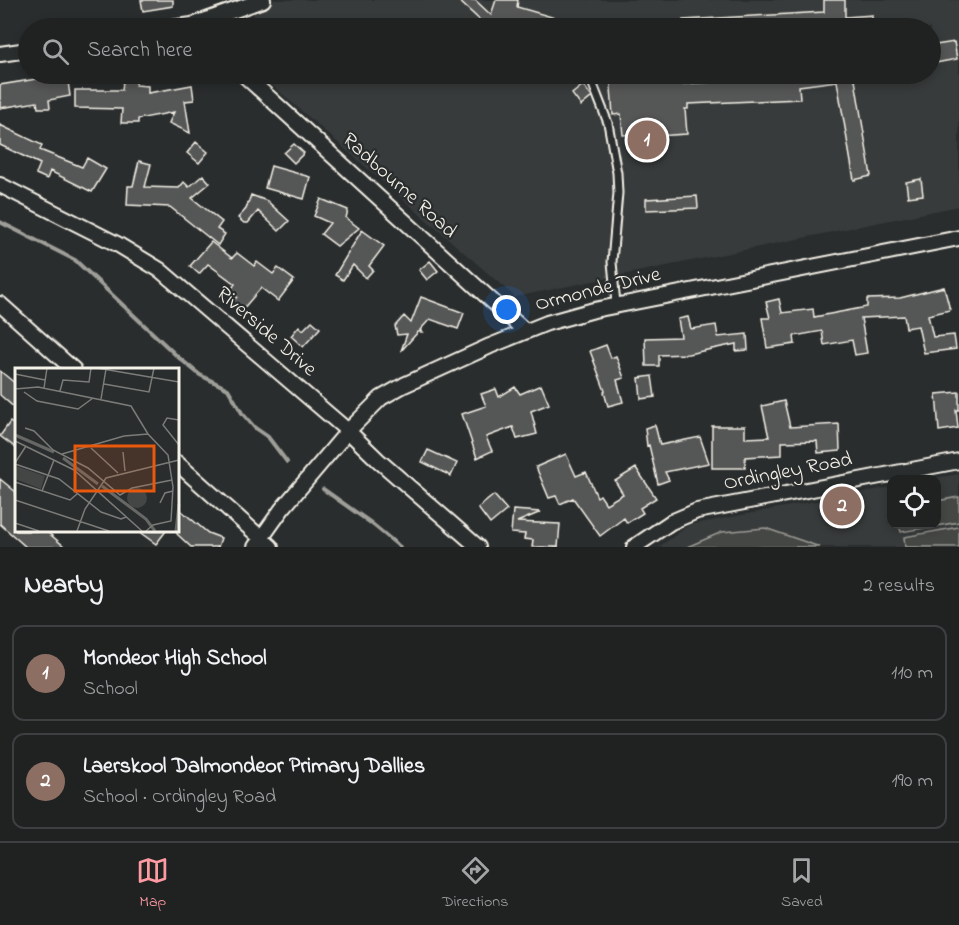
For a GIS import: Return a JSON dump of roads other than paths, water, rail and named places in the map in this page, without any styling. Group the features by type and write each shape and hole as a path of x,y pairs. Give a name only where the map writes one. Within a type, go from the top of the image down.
{"street":[{"path":"217,18 262,0"},
{"path":"0,54 18,51"},
{"name":"Radbourne Road","path":"254,84 525,331"},
{"name":"Riverside Drive","path":"0,185 117,244 160,270 348,431 478,547"},
{"name":"Ormonde Drive","path":"262,544 348,431 372,407 391,392 460,359 525,331 571,315 616,304 959,238"},
{"path":"0,304 72,368"},
{"name":"Ordingley Road","path":"634,547 671,522 697,511 959,461"},
{"path":"178,464 262,544"}],"lane":[{"path":"593,84 608,123 617,173 618,193 612,262 616,304"}],"waterway":[{"path":"0,222 75,260 178,357 200,375 228,389 242,413 255,428 268,437 287,462"},
{"path":"323,489 400,547"}],"place":[{"name":"Mondeor High School","path":"647,140"},
{"name":"Laerskool Dalmondeor Primary Dallies","path":"842,506"}]}
